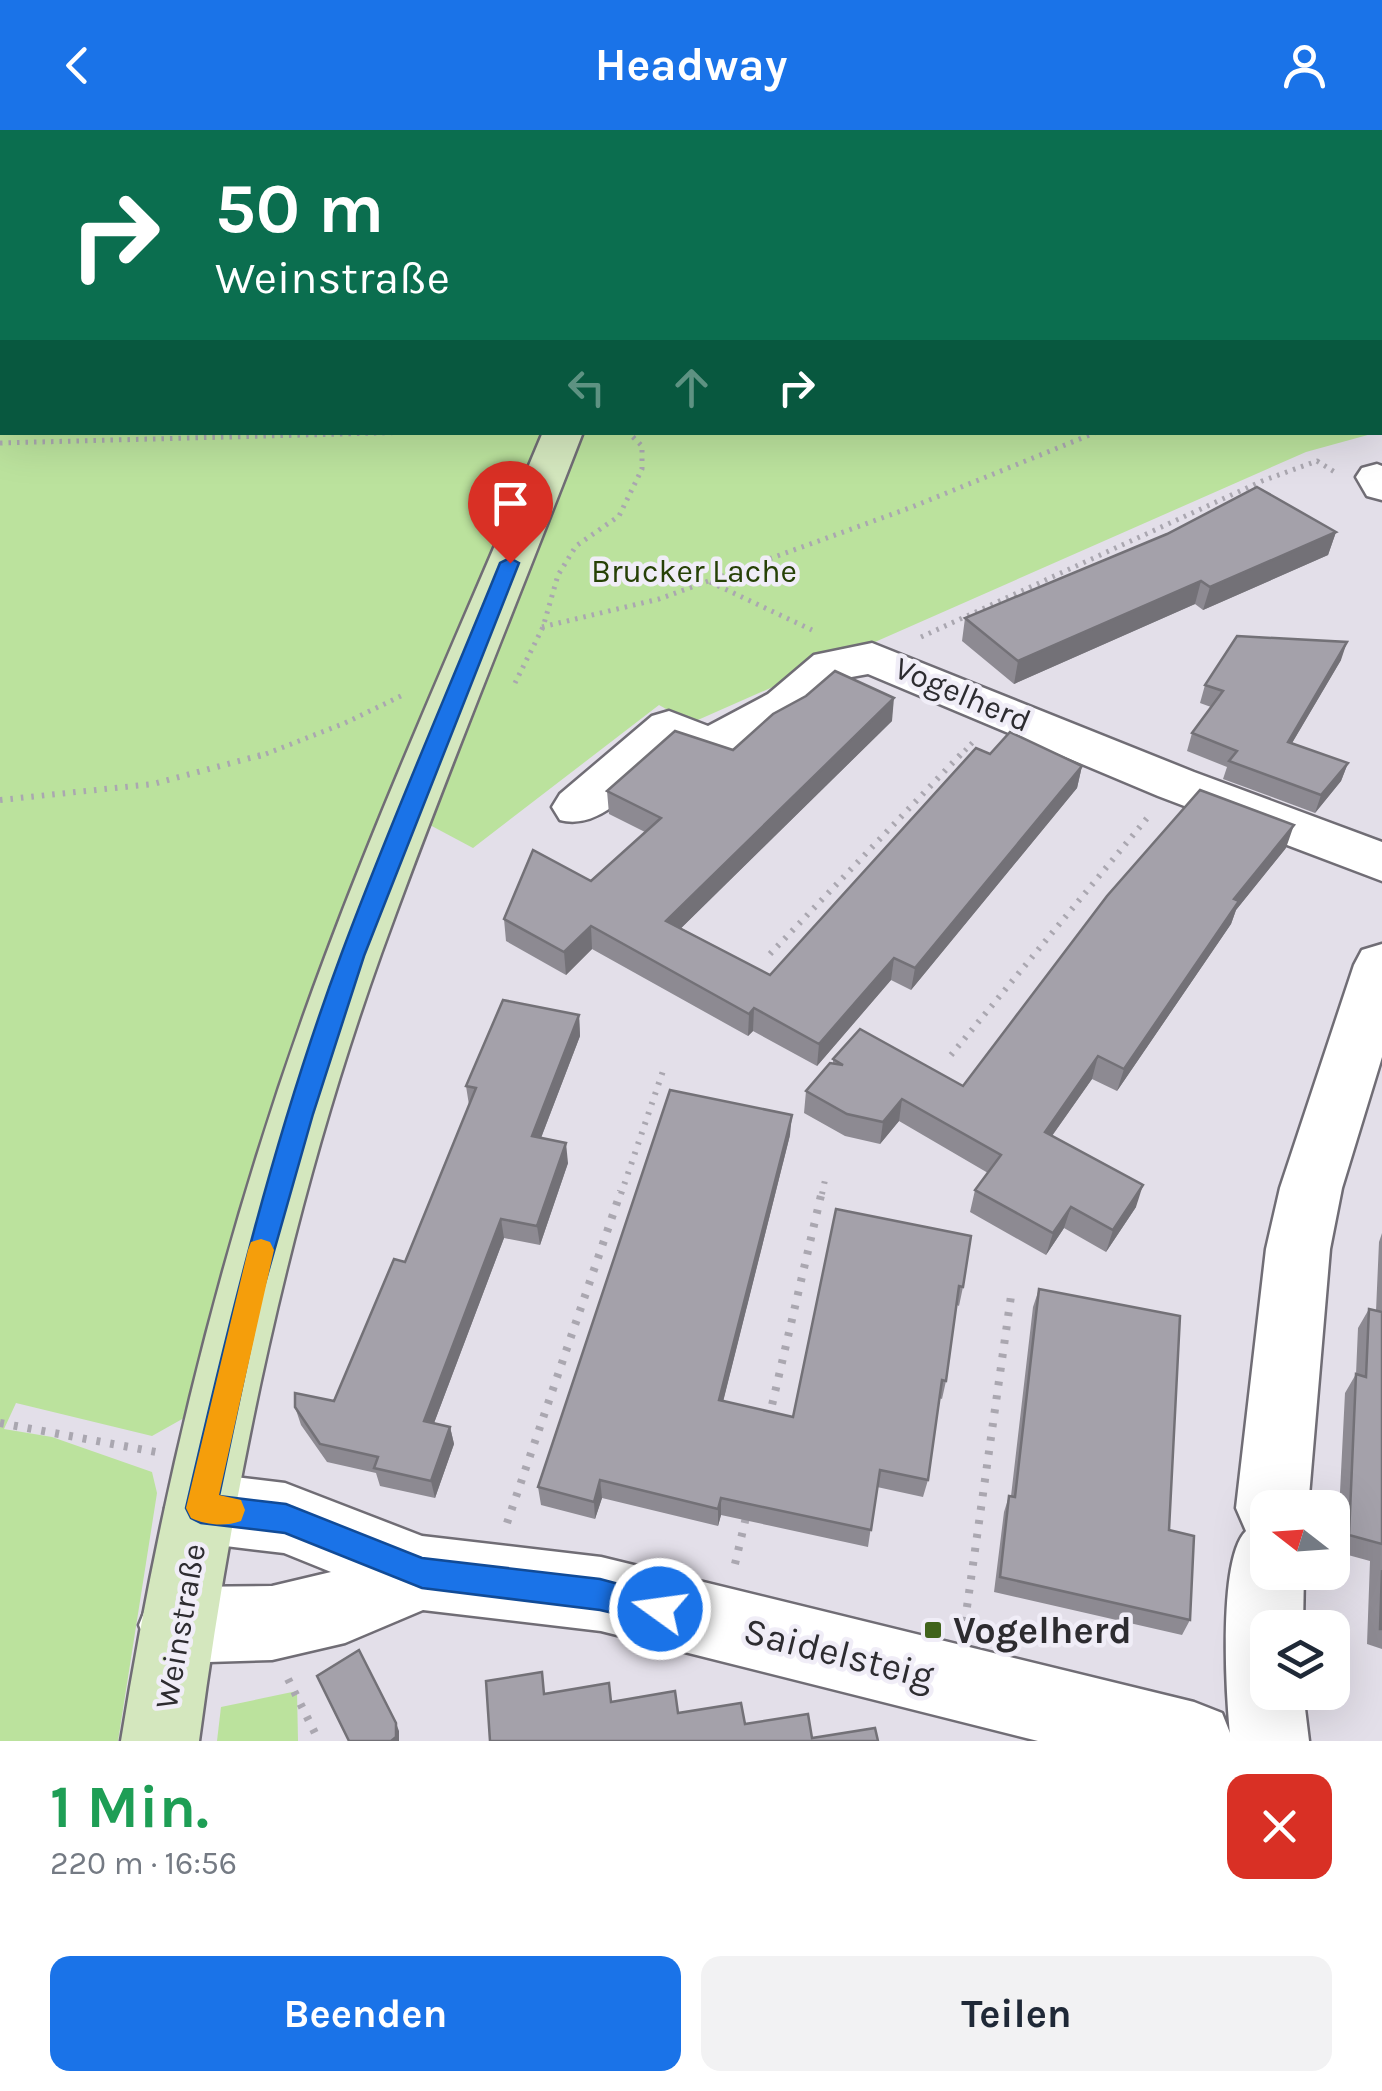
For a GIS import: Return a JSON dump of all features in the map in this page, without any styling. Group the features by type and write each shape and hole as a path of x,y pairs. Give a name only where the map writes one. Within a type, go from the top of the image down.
{"main road":[{"name":"Weinstraße","path":"160,1741 177,1625 248,1297 296,1129 352,956 490,677 562,435"}],"street":[{"name":"Vogelherd","path":"578,807 670,726 709,746 785,705 832,666 880,660 1176,784 1382,862"},
{"path":"1274,1490 1289,1313 1310,1188 1382,965"},
{"name":"Saidelsteig","path":"207,1484 286,1518 454,1577 600,1594 1194,1741"},
{"path":"177,1625 272,1623 454,1577"},
{"path":"1266,1590 1262,1677 1270,1741"}],"path":[{"path":"0,444 313,435"},
{"path":"0,800 153,784 238,761 490,677 543,627 558,575 576,546 619,516 642,469 642,446 631,435"},
{"path":"490,677 543,627 641,606 912,507 1090,435"},
{"path":"708,581 880,660 899,647 1262,482 1317,461 1370,481"},
{"path":"770,954 1004,710"},
{"path":"951,1055 1176,784"},
{"path":"454,1577 664,1068"},
{"path":"766,1431 826,1180"},
{"path":"956,1682 1012,1289"},
{"path":"0,1423 207,1484"},
{"path":"720,1624 748,1508"}],"green space":[{"path":"0,435 545,435 246,1197 184,1418 152,1436 16,1403 4,1429 52,1437 152,1472 157,1493 118,1741 0,1741"},
{"name":"Brucker Lache","path":"581,435 1368,435 1306,452 691,723 659,705 473,848 428,824"},
{"path":"297,1691 298,1741 217,1741 221,1707"}],"building":[{"path":"1257,487 1336,532 1210,587 1201,581 1018,661 965,618 1167,534"},
{"path":"1237,636 1347,642 1288,742 1348,763 1321,795 1229,761 1237,751 1192,733 1223,691 1205,685"},
{"path":"835,671 894,698 666,921 770,975 976,748 990,754 1010,732 1082,766 915,968 894,958 819,1044 754,1008 749,1014 591,926 564,952 504,919 533,850 591,881 661,818 607,791 675,731 733,750 773,714 806,696"},
{"path":"1200,790 1294,825 1234,899 1239,901 1124,1069 1098,1056 1045,1132 1143,1185 1113,1230 1071,1207 1053,1233 975,1190 1001,1155 902,1099 883,1122 847,1114 806,1091 830,1063 843,1065 833,1059 860,1029 963,1086 1107,896"},
{"path":"503,1000 579,1015 532,1136 566,1143 537,1226 501,1219 424,1421 450,1427 431,1481 374,1468 378,1457 320,1444 295,1407 295,1393 334,1401 394,1259 405,1262 476,1088 466,1086"},
{"path":"670,1090 792,1115 719,1400 793,1417 836,1209 971,1236 963,1287 959,1286 946,1381 942,1380 928,1480 880,1470 871,1530 721,1498 718,1509 600,1480 594,1502 538,1487"},
{"path":"1039,1289 1180,1316 1169,1530 1194,1536 1190,1620 1000,1577 1009,1496 1015,1497"},
{"path":"1369,1309 1382,1312 1382,1544 1350,1535 1356,1374 1366,1377"},
{"path":"359,1650 396,1723 396,1737 391,1741 349,1741 317,1676"},
{"path":"542,1672 544,1694 609,1683 611,1702 675,1691 678,1713 741,1703 745,1724 808,1714 812,1738 875,1728 878,1741 490,1741 486,1681"}],"slow traffic":[{"path":"230,1510 201,1508 261,1250"}],"place":[{"name":"Vogelherd","path":"933,1630"}],"route":[{"path":"510,563 352,956 300,1114 248,1297 201,1508 286,1518 422,1573 600,1594 660,1609"}]}
